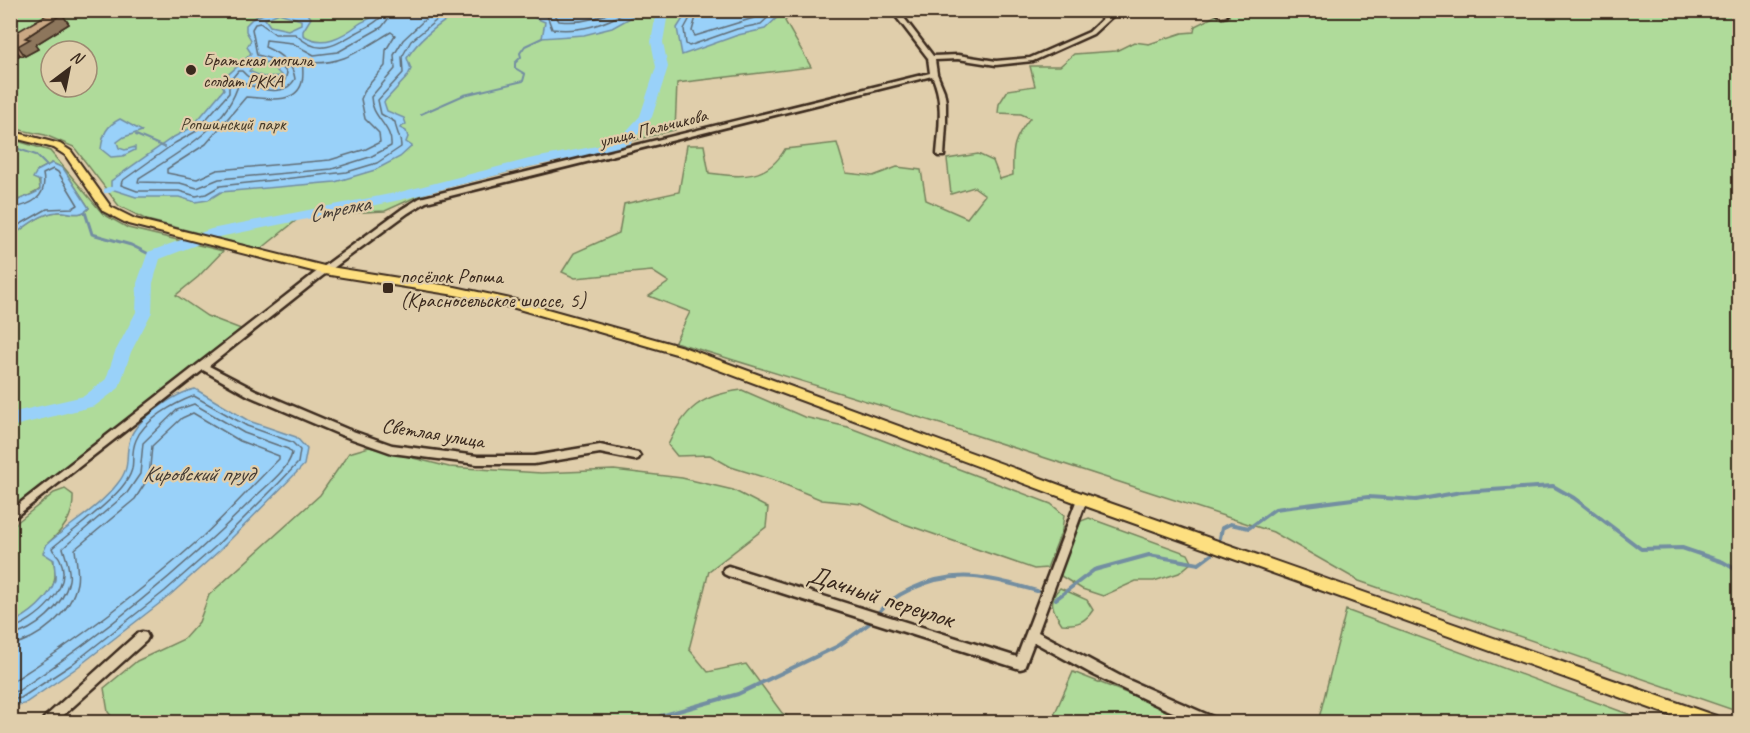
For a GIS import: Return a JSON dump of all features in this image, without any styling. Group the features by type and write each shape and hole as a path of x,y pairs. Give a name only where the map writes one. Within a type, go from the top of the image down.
{"main road":[{"path":"10,134 57,146 68,153 107,208 132,222 324,270 455,291 515,304 679,350 1082,499 1710,723"}],"street":[{"path":"894,10 931,58 934,74 938,79 943,110 941,154"},
{"path":"931,58 958,57 996,63 1031,60 1091,33 1116,10"},
{"path":"1216,10 1224,16"},
{"name":"улица Пальчикова","path":"10,517 204,367 324,270 414,204 934,74"},
{"name":"Светлая улица","path":"204,367 252,393 344,432 392,449 477,460 534,460 600,449 635,456"},
{"path":"1082,499 1032,635 1093,669 1211,723"},
{"name":"Дачный переулок","path":"728,571 1020,664 1032,635"},
{"path":"48,723 142,637"}],"green space":[{"name":"Ропшинский парк","path":"11,11 793,11 785,21 811,67 677,83 675,130 427,192 385,211 303,215 261,249 147,220 119,206 74,147 45,135 11,128"},
{"path":"1225,11 1739,11 1739,712 1359,581 1273,532 947,426 675,342 690,312 649,296 669,282 652,271 575,278 562,272 574,253 619,233 624,204 679,192 687,145 704,145 709,173 742,176 761,172 770,167 785,149 837,143 846,173 873,176 897,167 921,170 926,200 967,218 985,195 974,187 951,194 947,159 978,154 993,161 1000,179 1013,175 1015,144 1030,118 1021,114 998,113 999,104 1008,90 1035,86 1030,66 1060,66 1074,54 1116,51 1134,42 1149,44 1182,33 1194,32 1195,26"},
{"path":"11,139 50,151 103,214 128,228 223,251 198,277 176,295 207,316 241,329 11,511 11,237 44,215 61,212 81,213 89,208 63,168 52,163 37,171 40,189 11,205"},
{"path":"742,390 804,417 848,427 1051,504 1064,515 1062,530 1047,568 1034,569 893,520 862,504 822,500 776,481 731,467 710,455 677,456 668,445 674,432 688,413 716,395"},
{"path":"369,447 449,467 541,473 614,470 682,478 733,490 768,508 766,527 709,571 689,649 708,672 746,664 782,713 797,722 116,722 108,712 104,688 137,661 184,639 199,622 209,595 320,495 349,453"},
{"path":"65,489 73,495 72,510 63,528 47,544 54,564 54,584 39,605 11,623 11,527 54,493"},
{"path":"1089,518 1188,554 1192,562 1179,573 1154,581 1136,581 1103,596 1082,589 1061,576 1062,567 1081,521"},
{"path":"1060,588 1087,600 1093,610 1080,622 1062,624 1053,606 1054,597"},
{"path":"1346,610 1620,711 1651,722 1318,722"},
{"path":"1073,672 1200,722 1051,722"}],"water":[{"path":"272,10 306,11 311,18 303,35 310,39 325,41 346,33 372,17 376,11 461,11 431,31 407,58 411,69 407,77 384,102 387,111 404,118 406,124 400,128 406,131 408,137 406,142 412,146 400,157 375,170 335,182 221,192 208,200 195,202 179,197 136,197 111,189 111,181 172,138 191,128 224,89 221,82 251,53 247,47 251,40 246,31 246,25 252,19","holes":["279,13 301,20 301,24 288,30 270,26 265,19","268,62 282,76 263,77 249,71 256,64"]},
{"path":"544,10 653,11 639,13 612,28 584,35 542,38 545,22 533,17"},
{"path":"684,10 784,11 765,29 738,35 682,55 677,28 684,17"},
{"path":"120,119 142,131 117,142 119,148 125,150 135,147 135,150 123,156 111,157 101,149 103,139 108,128"},
{"path":"52,163 63,168 89,208 81,213 61,212 44,215 11,237 11,205 40,190 40,181 33,178 37,171"},
{"name":"Кировский пруд","path":"195,389 249,421 296,437 307,449 304,465 219,551 169,596 75,669 24,704 11,706 11,623 25,616 37,606 52,587 55,580 54,560 43,553 47,544 94,508 118,483 125,471 130,439 140,424 157,408"}],"building":[{"path":"51,12 62,14 25,38 30,39 18,46 10,46 10,36"}],"waterway":[{"name":"Стрелка","path":"10,420 89,401 113,383 123,352 144,312 145,283 153,256 211,234 400,196 529,163 611,147 626,140 646,117 662,67 657,42 661,19 655,10"},
{"path":"421,114 464,95 523,81 525,74 515,68 515,63 521,57 520,53 525,46 542,38"},
{"path":"136,135 164,147"},
{"path":"10,146 36,155 47,166"},
{"path":"107,191 111,189"},
{"path":"85,212 92,234 131,245 153,256"},
{"path":"1220,538 1222,528 1230,524 1249,528 1275,509 1368,497 1416,500 1461,492 1553,486 1574,498 1641,549 1682,548 1723,562 1740,572"},
{"path":"1056,599 1094,570 1149,555 1199,564 1211,555"},
{"path":"878,613 889,602 906,591 944,578 989,579 1037,591"},
{"path":"651,722 661,716 738,694 838,646 870,623"}],"place":[{"name":"Братская могила солдат РККА","path":"191,70"},
{"name":"посёлок Ропша (Красносельское шоссе, 5)","path":"388,288"}]}
